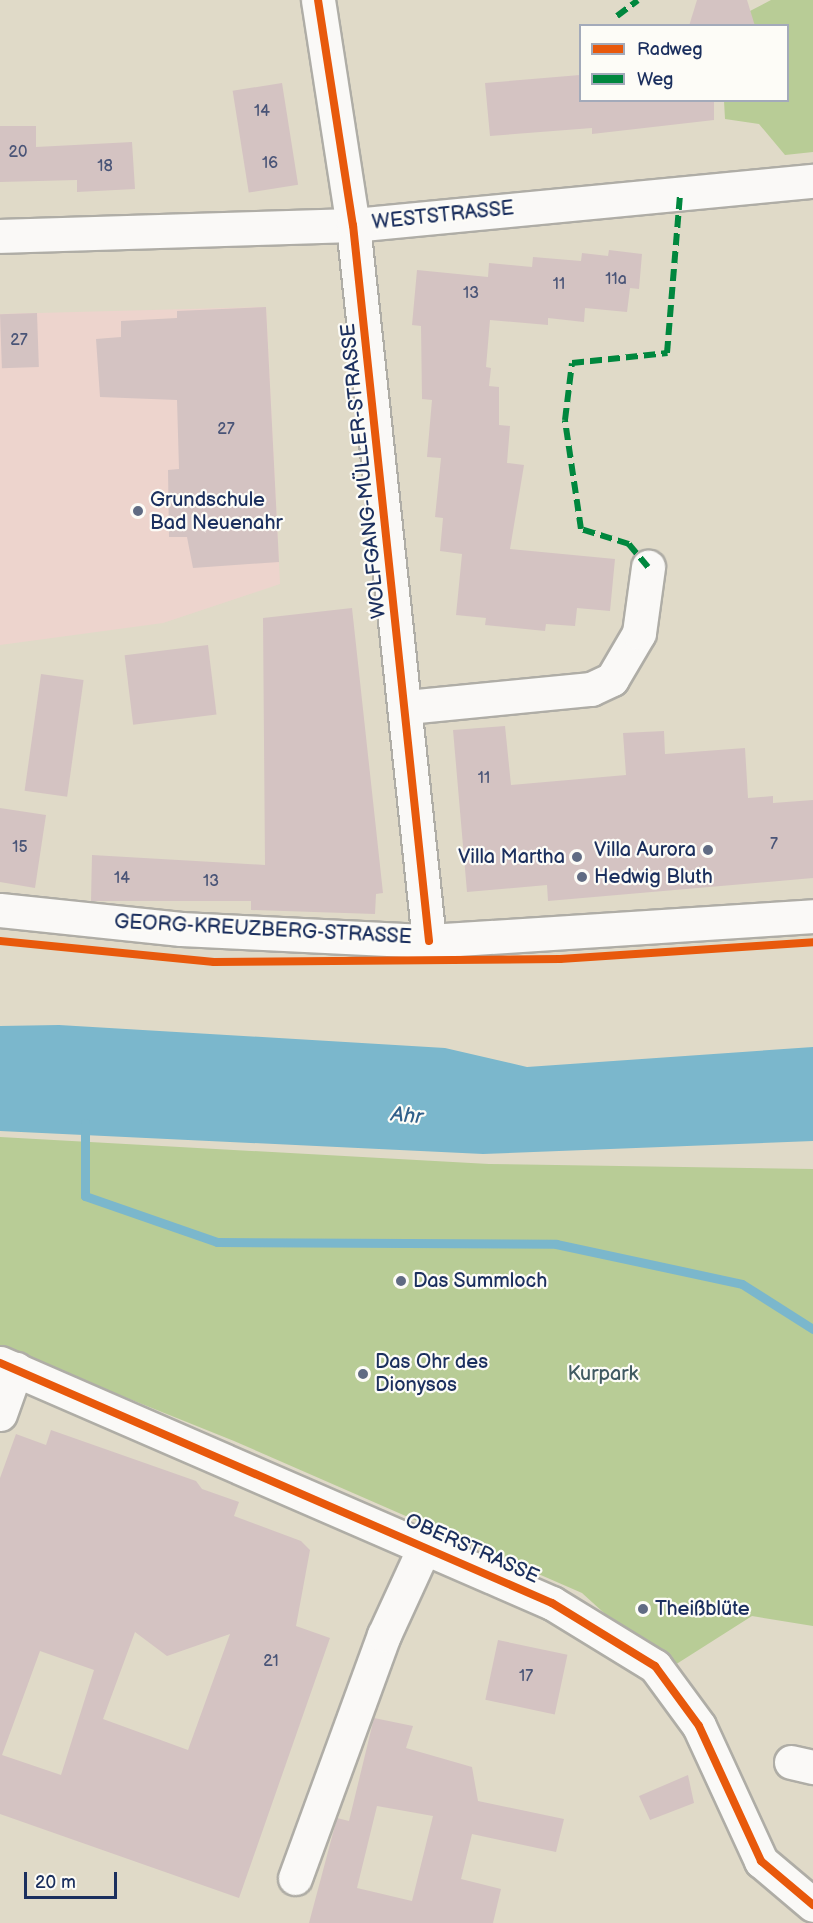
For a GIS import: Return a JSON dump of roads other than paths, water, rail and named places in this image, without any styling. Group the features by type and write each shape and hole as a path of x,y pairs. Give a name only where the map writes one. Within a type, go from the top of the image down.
{"street":[{"name":"WOLFGANG-MÜLLER-STRASSE","path":"318,0 353,225 407,707 429,941"},
{"name":"WESTSTRASSE","path":"0,236 353,225 813,181"},
{"path":"407,707 591,689 612,679 639,633 648,567"},
{"name":"GEORG-KREUZBERG-STRASSE","path":"0,910 181,928 429,941 813,916"},
{"name":"OBERSTRASSE","path":"0,1414 8,1366 552,1603 655,1666 699,1726 761,1861 813,1905"},
{"path":"295,1878 384,1635 424,1546"}],"water":[{"name":"Ahr","path":"59,1025 445,1048 527,1067 813,1047 813,1141 483,1154 0,1131 0,1026"}],"waterway":[{"path":"85,1123 85,1196 217,1242 556,1244 742,1284 813,1329"}],"place":[{"name":"Grundschule Bad Neuenahr","path":"138,511"},
{"name":"Villa Aurora","path":"708,850"},
{"name":"Villa Martha","path":"577,857"},
{"name":"Hedwig Bluth","path":"582,877"},
{"name":"Das Summloch","path":"401,1281"},
{"name":"Das Ohr des Dionysos","path":"363,1374"},
{"name":"Theißblüte","path":"643,1609"}],"park label":[{"name":"Kurpark","path":"603,1374"}]}
